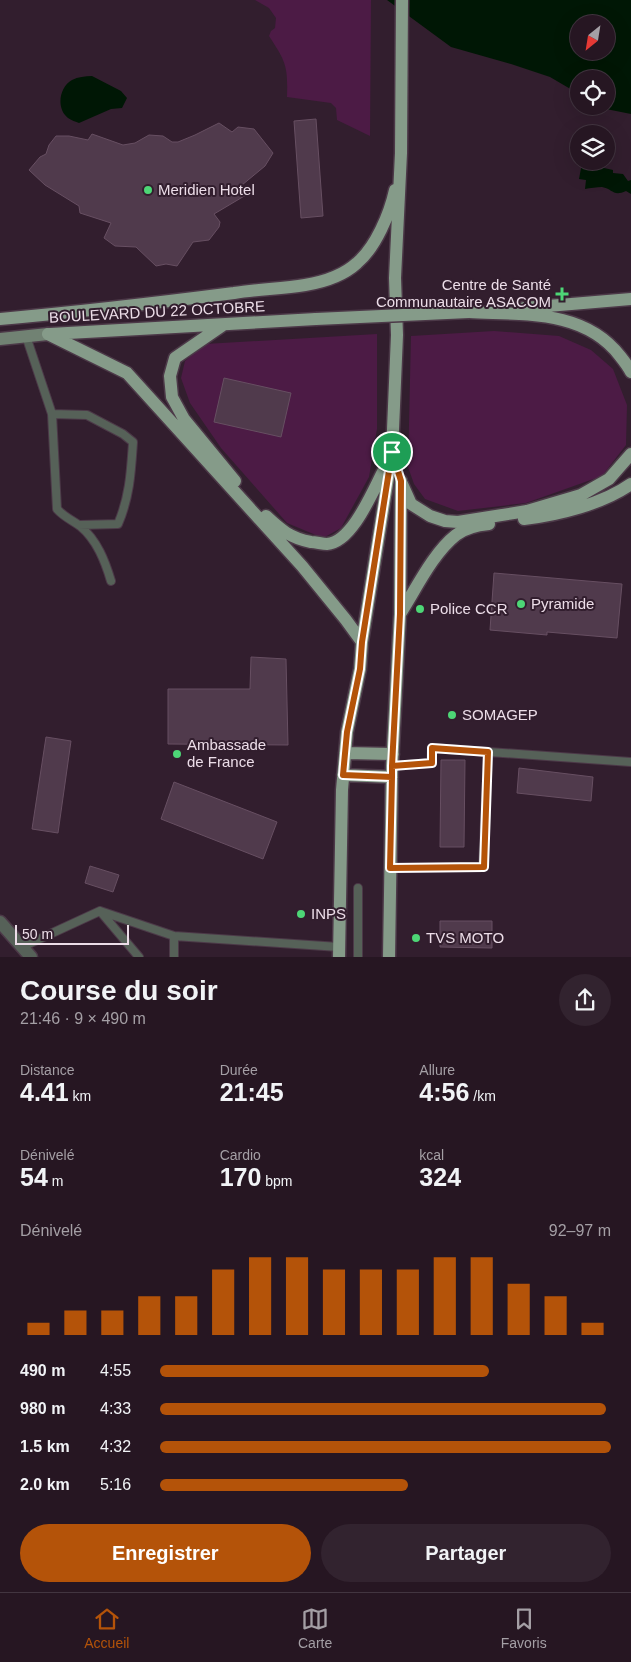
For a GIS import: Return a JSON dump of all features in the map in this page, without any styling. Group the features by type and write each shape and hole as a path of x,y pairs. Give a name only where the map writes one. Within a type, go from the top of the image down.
{"main road":[{"path":"339,952 340,857 343,775 347,732 360,669 362,642 392,452 397,335 395,278 401,154 402,0"},
{"path":"0,319 306,285 340,274 358,263 374,243 393,200 399,173"},
{"path":"469,312 631,299"},
{"path":"469,312 539,316 569,320 593,332 614,348 631,372"},
{"name":"BOULEVARD DU 22 OCTOBRE","path":"48,334 469,312"},
{"path":"223,325 175,358 170,376 172,397 184,419 264,515 283,532 298,539 327,544 339,539 350,530 359,517 392,452"},
{"path":"48,334 127,373 302,566 362,642"},
{"path":"392,452 401,481 412,504 430,516 444,521 458,522 527,511 581,496 609,479 631,454"},
{"path":"389,957 393,766 400,614 401,481"},
{"path":"400,614 436,557 458,533 480,525 528,519 579,508 620,492 631,484"},
{"path":"345,753 393,766"},
{"path":"343,775 393,766"}],"street":[{"name":"BOULEVARD DU 22 OCTOBRE","path":"0,339 48,334"},
{"path":"0,922 31,957"}],"lane":[{"path":"26,336 52,414 57,509 63,516 79,526 97,545 112,582"},
{"path":"52,414 87,415 124,434 133,442 130,486 118,524 79,526"},
{"path":"393,766 432,763 432,748 631,762"},
{"path":"390,868 484,867 488,752"},
{"path":"358,888 358,957"},
{"path":"22,947 100,911 174,936 339,952"},
{"path":"100,911 139,957"},
{"path":"174,936 174,957"}],"shaded area":[{"path":"255,0 371,0 370,136 337,120 336,108 331,103 287,97 285,65 269,36 275,28 276,18 269,8"},
{"path":"387,0 631,0 631,114 615,111 615,70 570,70 570,89 550,77 451,47"},
{"path":"92,76 121,91 127,98 122,108 111,109 79,123 69,119 64,114 61,104 64,88 72,80"},
{"path":"581,170 613,170 613,173 623,174 628,181 631,180 631,194 626,191 616,193 602,187 585,189 586,180 579,179"},
{"path":"494,331 559,336 591,350 613,369 627,405 626,445 602,476 526,503 458,511 425,499 414,484 408,467 411,336"},
{"path":"377,334 377,429 369,477 341,528 323,538 287,523 221,448 190,403 181,378 185,361 205,344"}],"building":[{"path":"316,119 323,216 301,218 294,121"},
{"name":"Meridien Hotel","path":"219,123 232,132 238,127 254,129 273,153 265,166 242,185 246,195 214,214 220,222 219,227 209,240 193,242 177,266 166,264 156,266 136,247 115,246 104,238 111,223 80,213 79,206 45,185 29,170 40,157 46,154 49,145 56,136 69,136 88,140 92,134 123,145 135,143 149,135 163,136 172,142 178,142"},
{"path":"224,378 291,393 281,437 214,422"},
{"path":"494,573 622,584 617,638 547,632 547,635 490,630"},
{"path":"251,657 286,659 288,745 168,744 168,689 250,689"},
{"path":"46,737 71,741 58,833 32,829"},
{"path":"441,760 465,760 464,847 440,847"},
{"path":"519,768 593,777 591,801 517,793"},
{"path":"174,782 277,822 263,859 161,819"},
{"path":"90,866 119,875 113,892 85,883"},
{"path":"440,921 492,921 492,948 440,947"}],"place":[{"name":"Meridien Hotel","path":"148,190"},
{"name":"Centre de Santé Communautaire ASACOM","path":"562,294"},
{"name":"Pyramide","path":"521,604"},
{"name":"Police CCR","path":"420,609"},
{"name":"SOMAGEP","path":"452,715"},
{"name":"Ambassade de France","path":"177,754"},
{"name":"INPS","path":"301,914"},
{"name":"TVS MOTO","path":"416,938"}],"route":[{"path":"392,452 362,642 360,669 347,732 343,775 392,777 392,766 432,763 432,748 488,752 484,867 390,868 392,777 392,766 400,614 401,481 392,452"}]}
